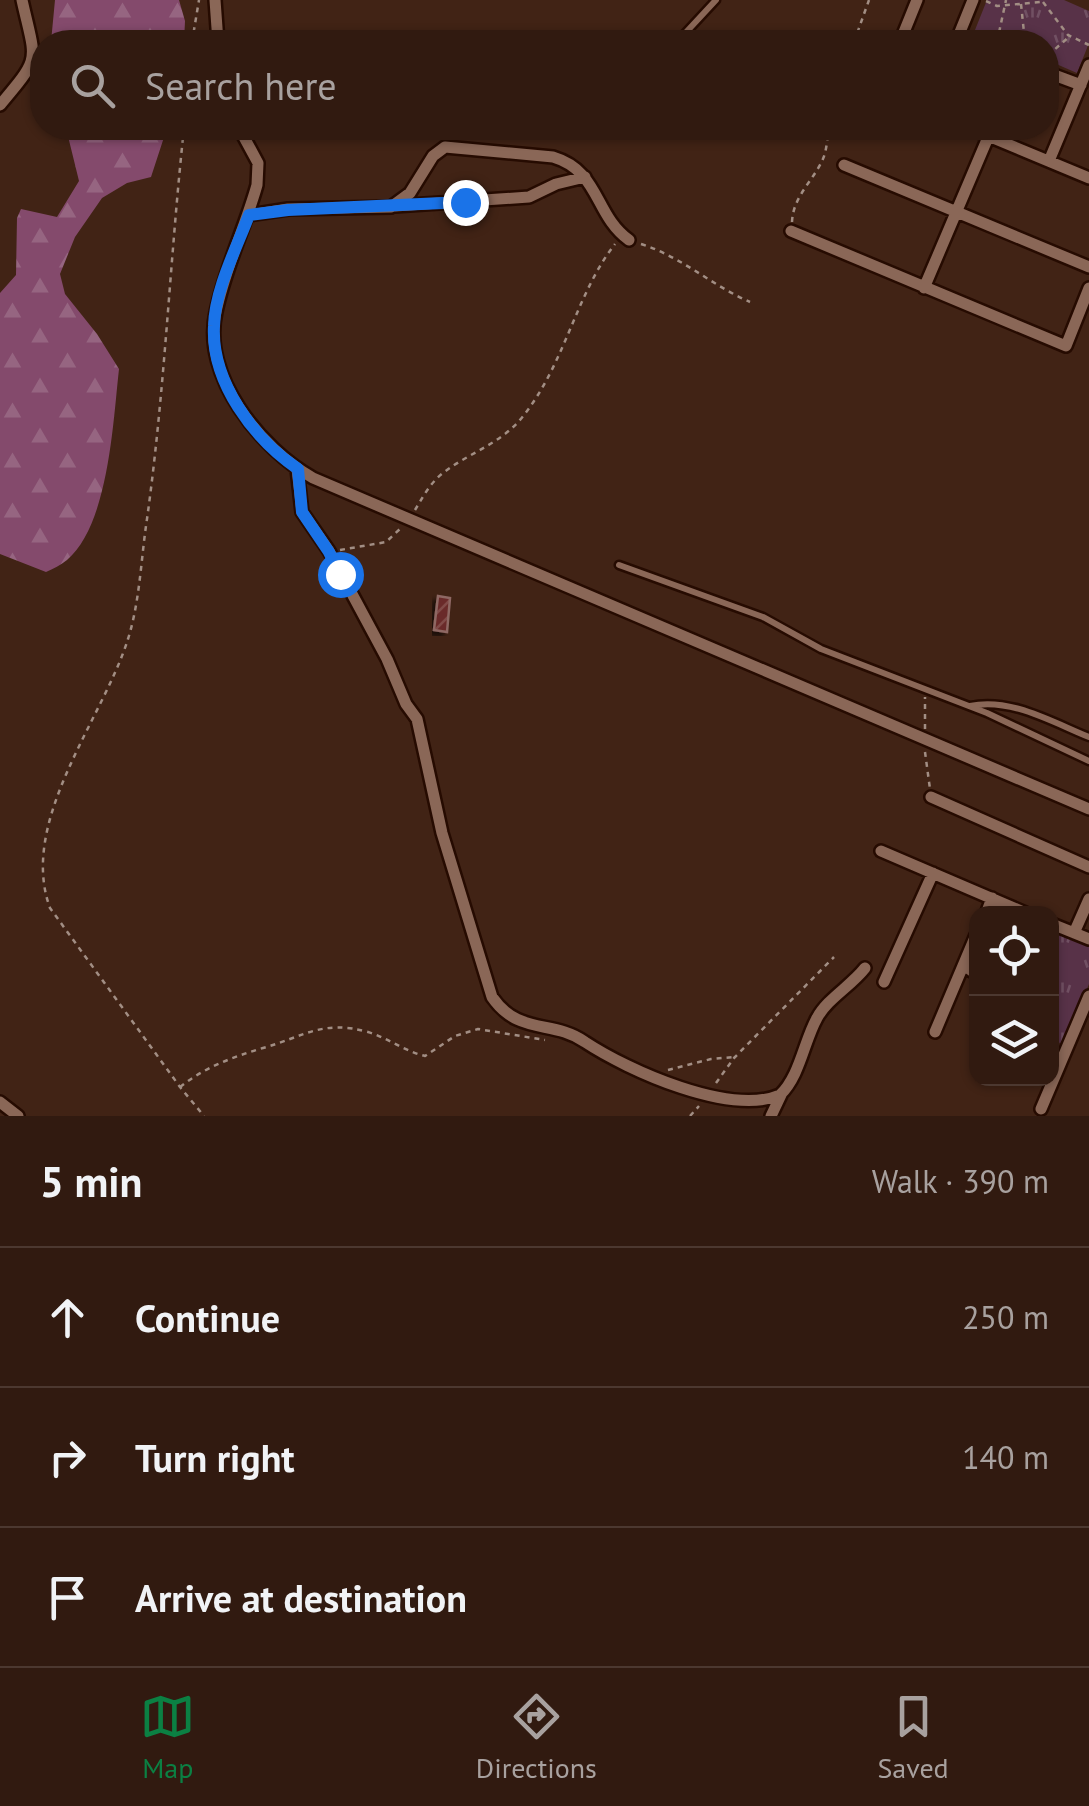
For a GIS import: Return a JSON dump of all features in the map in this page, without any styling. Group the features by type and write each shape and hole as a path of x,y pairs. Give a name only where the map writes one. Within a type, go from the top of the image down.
{"street":[{"path":"22,0 30,36"},
{"path":"214,0 217,30"},
{"path":"905,30 918,0"},
{"path":"961,30 974,0"},
{"path":"1059,138 1089,66"},
{"path":"0,105 30,68"},
{"path":"1059,77 1081,86"},
{"path":"246,140 258,163 257,185 216,312 214,339 230,391 245,417 272,449 298,469 1089,809"},
{"path":"924,288 987,140"},
{"path":"1008,140 1089,178"},
{"path":"1049,161 1058,140"},
{"path":"391,207 410,193 433,156 445,146 553,156 568,162 585,177 610,221 625,238"},
{"path":"844,164 1089,267"},
{"path":"249,215 529,196 585,177"},
{"path":"791,231 1066,346 1089,288"},
{"path":"298,469 302,512 329,552 387,658 406,704 417,718 442,833 492,997 513,1018 530,1026 571,1032 638,1076 700,1105 749,1111 780,1095"},
{"path":"931,797 1089,866"},
{"path":"881,851 1010,906"},
{"path":"884,982 933,874"},
{"path":"989,906 992,898"},
{"path":"1074,933 1089,899"},
{"path":"1059,927 1089,940"},
{"path":"935,1032 969,952"},
{"path":"964,965 969,969"},
{"path":"771,1116 816,1019 864,968"},
{"path":"1041,1109 1089,996"},
{"path":"1059,1046 1065,1052"},
{"path":"0,1102 18,1116"}],"lane":[{"path":"688,30 716,0"},
{"path":"619,565 763,617 822,649 1089,761"},
{"path":"968,707 987,702 1022,710 1089,737"}],"path":[{"path":"194,30 199,0"},
{"path":"858,30 869,0"},
{"path":"982,0 997,6 1006,2 1043,1 1070,36 1089,44"},
{"path":"1000,30 1006,2"},
{"path":"1020,3 1023,30"},
{"path":"1059,46 1070,36"},
{"path":"183,140 154,469 129,638 104,698 65,773 42,866 42,886 50,908 204,1116"},
{"path":"791,231 792,210 824,156 827,140"},
{"path":"329,552 386,542 411,517 428,488 443,474 503,437 536,400 556,367 595,277 625,238 682,260 728,293 750,302"},
{"path":"690,1116 735,1058 834,957"},
{"path":"180,1088 194,1076 234,1056 268,1047 303,1031 327,1028 369,1033 424,1056 455,1036 478,1029 557,1042"},
{"path":"638,1076 711,1059 735,1058"}],"green space":[{"path":"55,0 179,0 185,21 185,30 52,30"},
{"path":"987,0 1064,0 1089,11 1089,43 1077,73 1059,65 1059,30 975,30"},
{"path":"69,140 163,140 151,177 127,183 102,198 75,237 60,274 65,294 119,369 111,443 92,522 67,560 46,572 0,554 0,293 16,275 17,218 21,209 57,217 79,181"},
{"path":"1059,933 1089,946 1089,984 1063,1046 1059,1042"}],"building":[{"path":"438,596 450,598 447,632 434,630"}],"route":[{"path":"340,574 302,512 298,469 260,436 245,417 224,376 214,326 234,256 249,215 465,202"}]}
